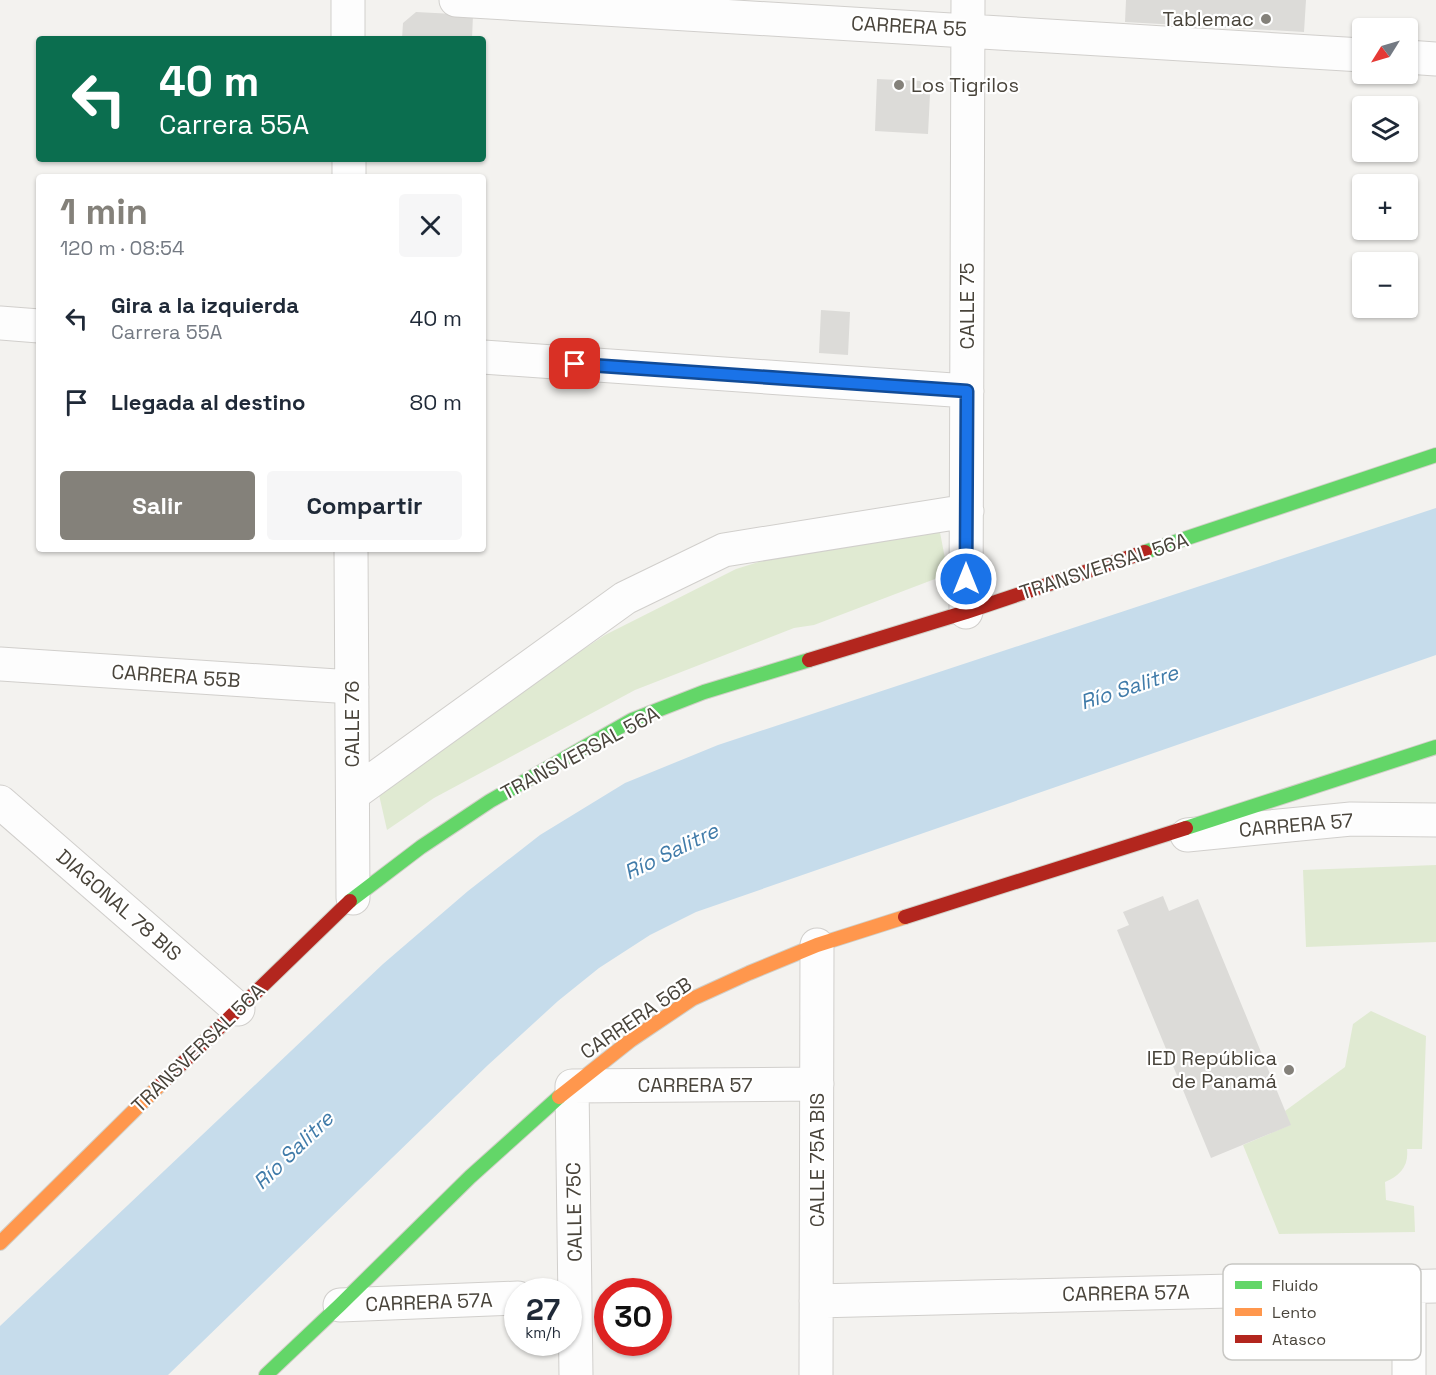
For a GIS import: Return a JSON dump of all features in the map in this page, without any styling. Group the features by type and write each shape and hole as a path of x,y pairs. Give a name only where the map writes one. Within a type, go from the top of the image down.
{"main road":[{"name":"TRANSVERSAL 56A","path":"0,1243 353,898 421,847 490,801 632,720 704,692 966,612 1436,455"},
{"path":"1156,838 1436,747"},
{"name":"CARRERA 56B","path":"266,1375 470,1177 572,1086 631,1040 692,999 817,945 1156,838"}],"street":[{"path":"348,0 348,36"},
{"name":"CARRERA 55","path":"456,0 968,15 1352,54"},
{"name":"CALLE 75","path":"966,612 968,15"},
{"path":"1418,58 1436,59"},
{"path":"0,323 36,326"},
{"path":"486,357 967,391"},
{"path":"353,794 625,598 724,550 967,511"},
{"name":"CALLE 76","path":"351,552 353,898"},
{"name":"CARRERA 55B","path":"0,664 352,687"},
{"name":"DIAGONAL 78 BIS","path":"0,802 238,1009"},
{"name":"CARRERA 57","path":"1156,838 1351,819 1436,820"},
{"name":"CALLE 75A BIS","path":"816,1375 817,945"},
{"name":"CARRERA 57","path":"572,1086 817,1084"},
{"name":"CALLE 75C","path":"572,1086 572,1278"},
{"name":"CARRERA 57A","path":"816,1300 1223,1291"},
{"name":"CARRERA 57A","path":"340,1305 504,1299"},
{"name":"CALLE 75C","path":"575,1356 576,1375"},
{"path":"1409,1375 1411,1360"}],"green space":[{"path":"938,522 948,574 814,625 794,628 635,690 434,798 387,830 377,786 605,635 736,569 845,535"},
{"path":"1436,865 1436,942 1306,947 1303,870"},
{"path":"1371,1011 1426,1036 1422,1149 1407,1149 1407,1160 1402,1170 1385,1182 1386,1200 1414,1206 1415,1232 1279,1234 1243,1145 1290,1125 1285,1111 1345,1067 1353,1024"}],"water":[{"name":"Río Salitre","path":"1436,508 1436,655 696,912 650,935 599,968 558,1001 488,1065 168,1375 0,1375 0,1326 383,964 468,891 540,835 625,783 718,745"}],"building":[{"path":"1126,0 1306,0 1304,32 1125,22"},
{"path":"416,12 473,15 472,36 402,36 403,23"},
{"path":"877,79 920,81 930,94 928,134 875,131"},
{"path":"821,310 850,312 848,355 819,353"},
{"path":"1163,896 1169,911 1198,899 1291,1125 1211,1158 1117,930 1129,925 1123,912"}],"traffic: fast":[{"path":"1145,552 1436,455"},
{"path":"350,901 421,847 490,801 632,720 704,692 809,660"},
{"path":"1186,828 1436,747"},
{"path":"266,1375 470,1177 559,1097"}],"traffic: slow":[{"path":"559,1097 631,1040 692,999 817,945 905,917"},
{"path":"0,1243 162,1083"}],"traffic: jam":[{"path":"809,660 966,612 1145,552"},
{"path":"905,917 1186,828"},
{"path":"162,1083 350,901"}],"place":[{"name":"Tablemac","path":"1266,19"},
{"name":"Los Tigrilos","path":"899,85"},
{"name":"IED República de Panamá","path":"1289,1070"}],"route":[{"path":"575,364 967,391 966,579"}]}
